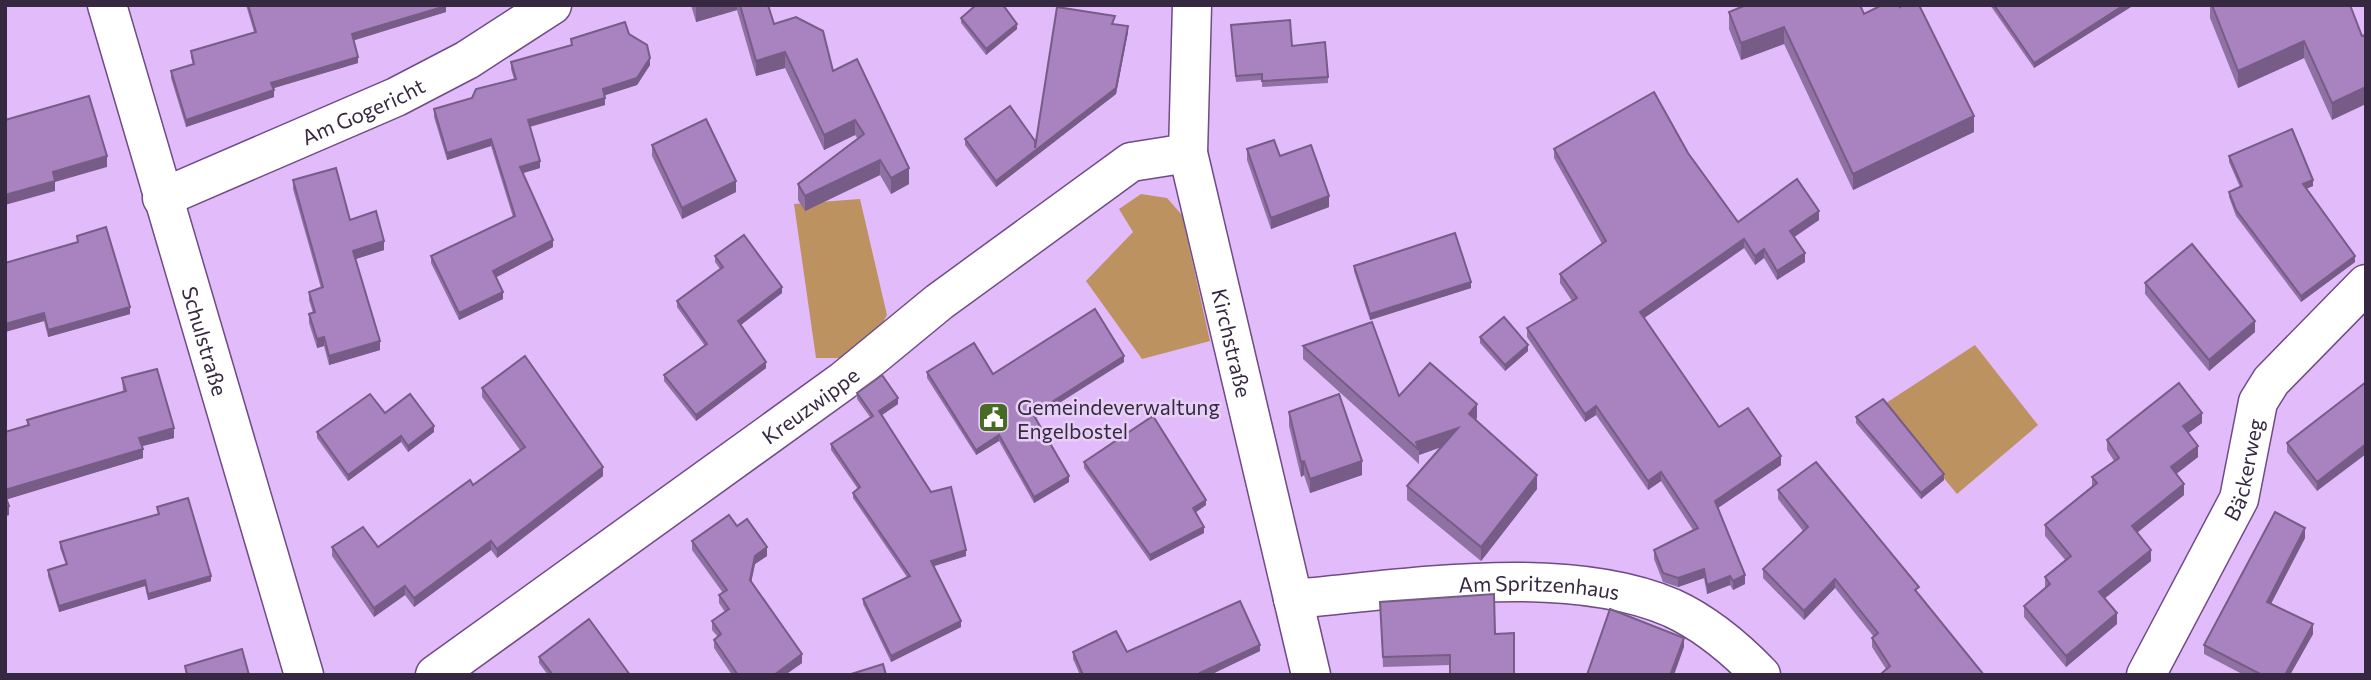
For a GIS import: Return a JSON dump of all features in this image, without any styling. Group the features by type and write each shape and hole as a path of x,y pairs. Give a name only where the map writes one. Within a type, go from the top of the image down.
{"street":[{"name":"Schulstraße","path":"107,5 304,675"},
{"name":"Am Gogericht","path":"162,198 396,97 467,60 552,5"},
{"name":"Kirchstraße","path":"1192,5 1188,153 1311,675"},
{"name":"Kreuzwippe","path":"435,675 843,381 939,302 1131,163 1188,153"},
{"name":"Bäckerweg","path":"2146,675 2239,499 2258,402 2271,381 2366,284"},
{"name":"Am Spritzenhaus","path":"1293,598 1551,582 1616,590 1673,609 1728,642 1761,675"}],"shaded area":[{"path":"1141,194 1167,198 1182,215 1210,341 1142,359 1086,281 1133,232 1119,209"},
{"path":"860,199 887,315 867,349 861,354 845,358 816,358 794,204"},
{"path":"1975,345 2038,425 1957,494 1883,405"}],"building":[{"path":"248,5 446,6 352,34 358,57 271,83 274,90 186,120 171,71 194,64 191,51 256,32"},
{"path":"740,5 768,5 774,24 796,17 823,31 833,71 857,59 909,168 891,178 880,160 805,196 798,184 864,134 855,120 824,135 785,52 756,61"},
{"path":"976,5 1003,5 1017,24 986,49 961,18"},
{"path":"1746,5 1860,5 1864,14 1882,5 1919,5 1974,116 1853,174 1784,27 1741,43 1729,12"},
{"path":"1994,5 2124,5 2034,63"},
{"path":"2212,5 2350,5 2362,36 2366,35 2366,87 2332,103 2304,41 2238,71"},
{"path":"1057,7 1115,16 1112,24 1128,26 1116,88 996,181 965,139 1010,106 1035,141 1035,148"},
{"path":"1290,20 1292,46 1325,42 1328,77 1262,81 1262,74 1236,76 1231,25"},
{"path":"625,22 629,34 647,45 650,58 637,78 603,89 605,98 528,120 540,161 520,167 553,240 493,271 503,292 459,313 431,256 515,216 491,139 447,153 434,109 472,98 476,89 516,79 511,62 572,45 571,39"},
{"path":"1654,92 1688,153 1738,222 1797,179 1819,211 1790,231 1805,253 1777,271 1764,249 1755,256 1744,239 1640,312 1719,427 1748,408 1781,456 1715,501 1745,575 1733,581 1730,576 1707,585 1704,569 1678,578 1663,573 1654,550 1698,528 1661,472 1648,481 1596,406 1585,414 1527,328 1577,298 1560,274 1606,241 1554,149"},
{"path":"89,96 107,156 53,172 55,181 5,195 5,120"},
{"path":"706,119 736,181 682,208 652,145"},
{"path":"2292,129 2313,180 2303,184 2355,256 2301,296 2236,210 2229,192 2242,186 2229,156"},
{"path":"1274,140 1280,156 1311,145 1329,196 1271,218 1247,149"},
{"path":"336,168 350,220 376,211 384,241 353,251 380,341 329,356 324,337 317,339 309,314 315,312 309,292 323,287 293,180"},
{"path":"106,227 130,307 48,330 44,313 5,324 5,263 78,242 77,236"},
{"path":"1455,233 1471,282 1370,314 1354,266"},
{"path":"744,235 782,287 738,321 766,362 696,415 664,375 707,344 677,301 723,267 715,256"},
{"path":"2192,244 2255,321 2209,360 2145,283"},
{"name":"Gemeindeverwaltung Engelbostel","path":"1095,309 1124,356 1033,414 1069,476 1034,497 999,435 976,450 927,372 974,343 993,374"},
{"path":"1504,317 1528,345 1505,365 1480,337"},
{"path":"1372,322 1399,396 1430,363 1477,404 1469,414 1537,475 1481,547 1407,486 1458,428 1416,442 1419,450 1303,346"},
{"path":"525,356 603,467 497,549 491,541 414,598 405,586 374,608 332,547 363,527 378,547 470,480 473,485 525,447 482,388"},
{"path":"157,369 174,428 139,438 143,449 5,490 5,432 29,425 27,420 126,391 122,378"},
{"path":"882,375 898,398 879,411 931,492 951,487 966,550 931,561 961,621 891,656 863,599 910,576 853,493 860,487 831,444 873,416 857,393"},
{"path":"2366,382 2366,444 2317,482 2287,443"},
{"path":"2179,383 2202,413 2183,426 2198,446 2171,467 2184,484 2132,526 2151,550 2099,592 2117,613 2066,656 2024,606 2050,584 2045,577 2071,556 2045,525 2097,483 2092,477 2119,458 2107,440"},
{"path":"370,394 385,413 410,394 434,426 408,446 401,436 348,475 317,432"},
{"path":"1339,394 1362,461 1310,479 1304,461 1301,462 1289,412"},
{"path":"1883,399 1944,474 1921,493 1856,417"},
{"path":"1153,416 1206,500 1193,508 1204,527 1150,555 1084,462"},
{"path":"1816,462 1919,587 1915,590 1984,675 1884,675 1882,673 1890,666 1872,638 1878,633 1835,579 1804,611 1763,569 1808,527 1778,490"},
{"path":"188,498 211,576 148,594 145,580 59,606 48,570 67,564 60,542 159,514 157,507"},
{"path":"2275,512 2305,528 2267,602 2313,624 2285,675 2262,675 2204,645"},
{"path":"729,515 737,526 747,519 767,547 755,556 750,580 802,654 774,675 738,675 714,640 721,634 712,621 729,609 719,595 727,590 692,541"},
{"path":"1494,594 1495,634 1514,633 1514,675 1450,675 1450,655 1383,657 1380,602"},
{"path":"1240,601 1260,645 1200,675 1083,675 1073,652 1116,631 1127,652"},
{"path":"1610,609 1684,638 1671,673 1676,675 1587,675"},
{"path":"589,619 630,675 553,675 539,657"},
{"path":"242,649 249,675 187,675 185,666"},
{"path":"883,664 886,675 848,675"}],"place":[{"name":"Gemeindeverwaltung Engelbostel","path":"994,418"}]}
